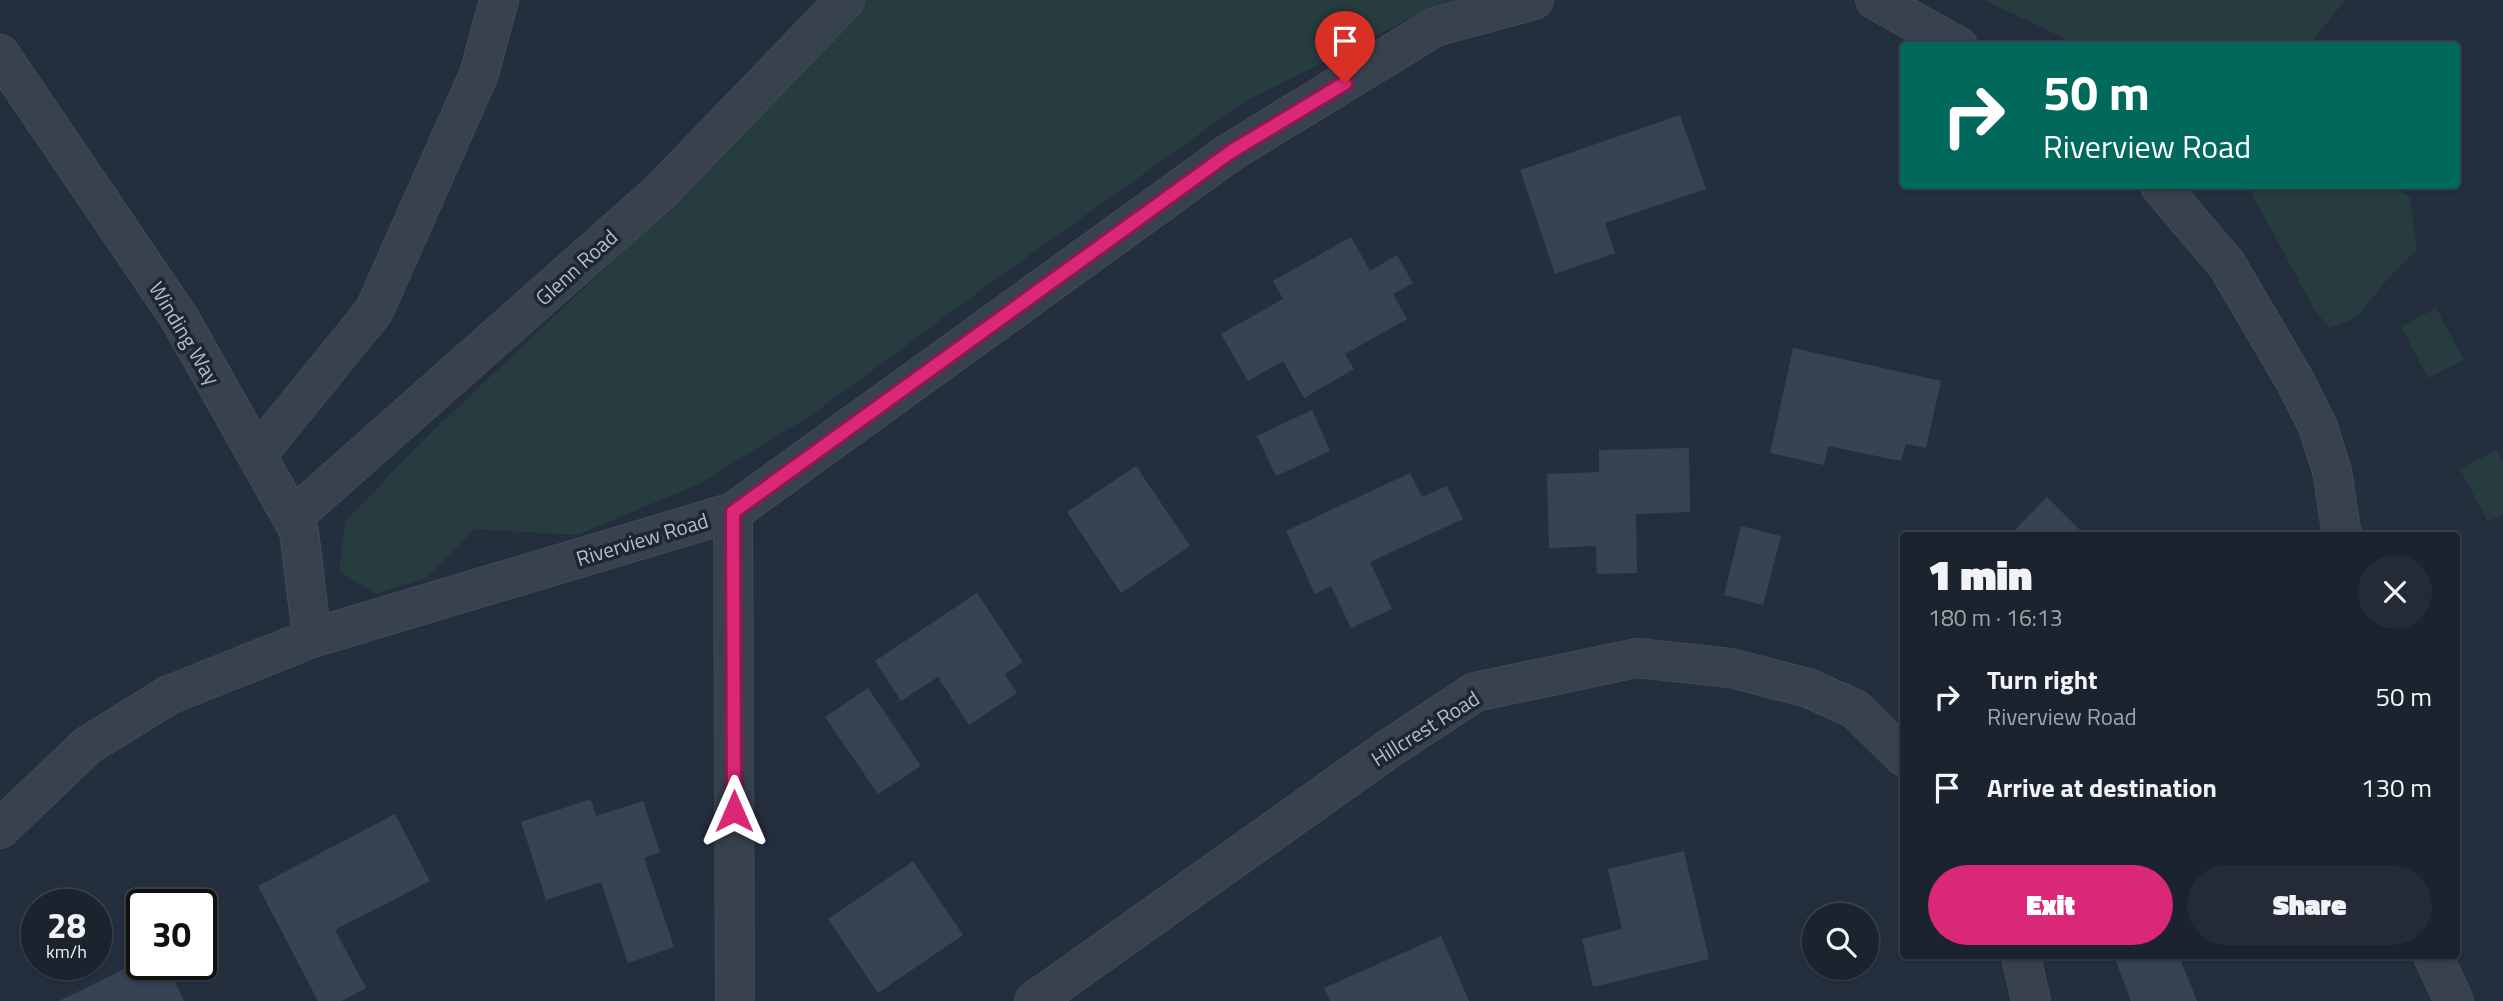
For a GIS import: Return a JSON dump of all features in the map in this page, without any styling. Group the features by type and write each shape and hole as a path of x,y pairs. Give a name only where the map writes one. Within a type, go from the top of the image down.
{"street":[{"path":"257,455 374,311 479,74 499,0"},
{"name":"Glenn Road","path":"292,518 660,192 845,0"},
{"name":"Riverview Road","path":"0,829 88,745 169,695 312,638 733,512 1232,151 1434,27 1534,0"},
{"path":"1875,0 1951,42"},
{"name":"Winding Way","path":"0,54 180,319 299,531 312,638"},
{"path":"2163,189 2227,265 2295,381 2318,427 2332,471 2341,532"},
{"path":"733,512 735,1001"},
{"name":"Hillcrest Road","path":"1034,1001 1387,750 1475,692 1637,659 1731,668 1808,688 1855,709 1900,753"},
{"path":"2022,959 2031,1001"},
{"path":"2434,959 2454,1001"}],"green space":[{"path":"865,0 1458,0 1407,20 1247,100 813,414 699,484 577,535 475,529 428,577 376,594 339,571 345,522 421,442 713,166"},
{"path":"1984,0 2345,0 2311,42 2068,42"},
{"path":"2250,189 2400,189 2410,198 2417,249 2385,282 2356,318 2329,328 2314,309"},
{"path":"2436,308 2464,360 2428,378 2401,326"},
{"path":"2496,450 2503,463 2503,514 2488,522 2460,469"}],"building":[{"path":"1680,115 1706,189 1605,223 1615,253 1555,274 1520,170"},
{"path":"1351,237 1370,271 1397,255 1413,283 1393,294 1407,319 1345,354 1354,369 1304,398 1283,361 1248,381 1221,334 1283,299 1273,281"},
{"path":"1793,348 1941,381 1926,448 1906,444 1901,461 1828,446 1824,465 1770,453"},
{"path":"1312,410 1330,451 1276,476 1257,436"},
{"path":"1689,448 1690,512 1636,514 1637,573 1597,574 1596,546 1549,548 1547,474 1599,472 1599,450"},
{"path":"1136,466 1190,546 1121,593 1067,512"},
{"path":"1410,473 1422,497 1447,486 1463,519 1370,562 1392,609 1351,628 1331,586 1315,594 1286,531"},
{"path":"2047,497 2082,532 2013,532"},
{"path":"1741,526 1781,536 1763,605 1724,595"},
{"path":"977,593 1023,662 1005,674 1017,693 969,725 938,677 901,701 875,661"},
{"path":"868,688 921,766 878,794 825,717"},
{"path":"591,799 596,816 643,801 660,852 644,858 674,947 628,963 601,882 546,900 521,822"},
{"path":"395,814 430,881 335,930 366,988 342,1001 318,1001 258,886"},
{"path":"1684,851 1709,959 1593,987 1582,939 1622,929 1608,869"},
{"path":"913,861 963,935 878,993 828,919"},
{"path":"1441,936 1469,1001 1330,1001 1324,988"},
{"path":"2115,959 2180,959 2197,1001 2131,1001"},
{"path":"126,968 126,980 174,980 184,1001 59,1001 102,980 112,980 112,975"}],"route":[{"path":"734,811 733,512 1232,151 1345,83"}]}
